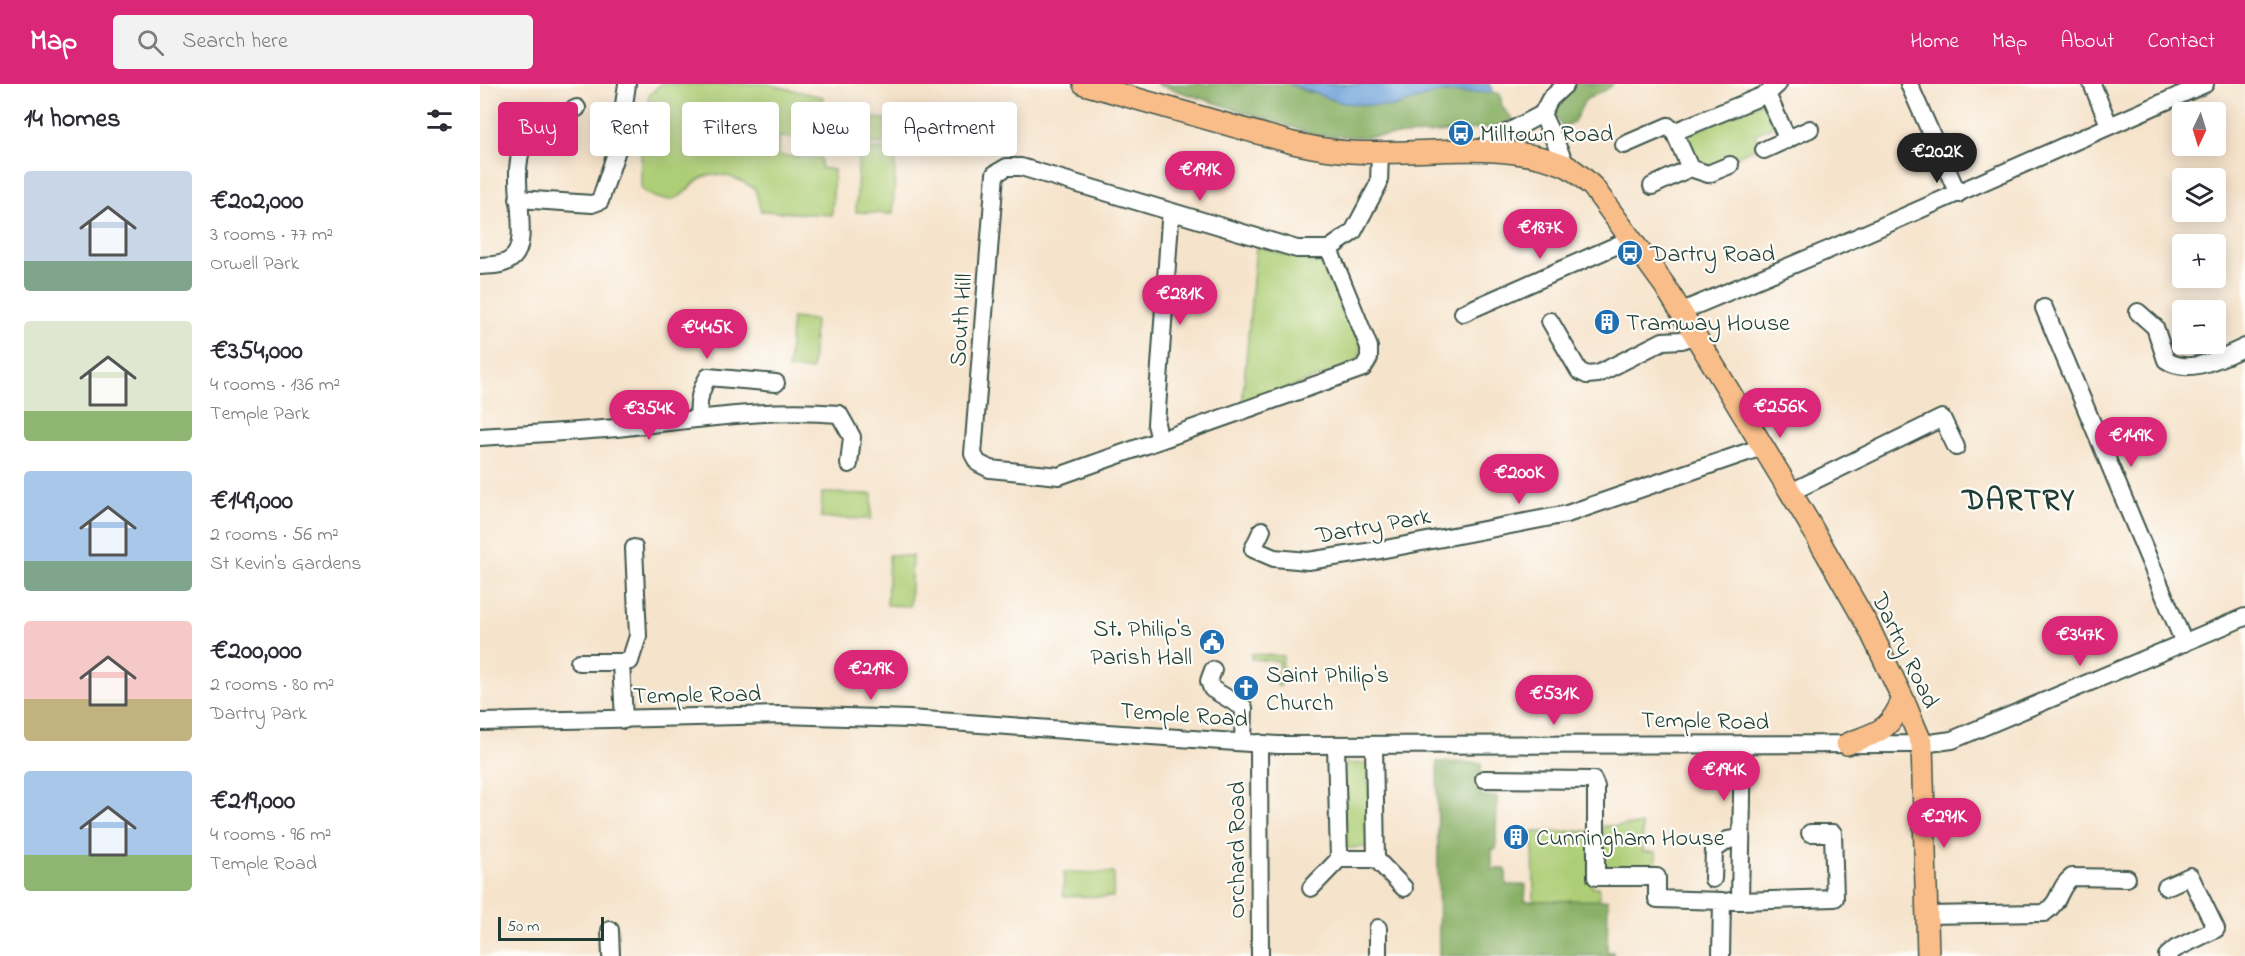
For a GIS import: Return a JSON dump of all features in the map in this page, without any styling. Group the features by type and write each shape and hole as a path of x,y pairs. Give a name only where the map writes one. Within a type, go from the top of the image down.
{"main road":[{"path":"1084,84 1293,143 1352,152 1476,151 1537,157 1566,165"},
{"name":"Dartry Road","path":"1566,165 1593,188 1631,239 1695,335 1869,628 1903,699 1922,744 1928,956"},
{"path":"1847,744 1881,730 1894,720 1903,699"}],"street":[{"path":"518,199 592,204 600,201 618,147 627,84"},
{"path":"1476,151 1542,114 1550,99 1566,84"},
{"path":"1909,84 1958,194"},
{"path":"2092,84 2109,125"},
{"path":"1680,312 1958,194 2205,84"},
{"path":"1674,132 1773,89 1788,140"},
{"path":"1542,114 1566,165"},
{"path":"1624,145 1668,126 1674,132 1690,168"},
{"path":"1764,150 1810,129"},
{"path":"1329,249 1353,232 1379,183 1380,152"},
{"path":"480,266 504,263 513,258 519,249 521,230 517,183 520,156"},
{"path":"1652,186 1690,168 1708,174 1730,165"},
{"name":"South Hill","path":"1007,167 1022,167 1297,249 1329,249 1369,347 1369,358 1363,368 1059,476 990,469 978,463 973,454 995,174 1007,167"},
{"path":"1160,440 1156,424 1172,212"},
{"path":"1463,313 1631,239"},
{"path":"2043,308 2184,643"},
{"path":"2138,312 2155,327 2166,360 2174,364 2206,363 2245,347"},
{"path":"1550,321 1579,372 1587,375 1598,374 1663,341 1682,340 1695,335"},
{"path":"699,418 697,407 701,388 708,377 776,382"},
{"path":"480,437 624,427 743,413 817,412 839,414 852,437 849,464"},
{"path":"1790,493 1942,418 1956,447"},
{"name":"Dartry Park","path":"1262,530 1253,549 1274,558 1308,561 1380,550 1567,514 1762,447"},
{"path":"579,662 630,661 638,636 634,548"},
{"name":"Temple Road","path":"480,722 782,716 898,719 1336,746 1639,743 1922,744 1952,740 2245,617"},
{"path":"621,662 624,720"},
{"name":"Orchard Road","path":"1213,670 1209,681 1212,689 1244,708 1251,742 1260,956"},
{"path":"1740,901 1743,744"},
{"path":"1374,745 1376,859 1404,888"},
{"path":"1311,888 1339,859 1336,746"},
{"path":"1484,779 1593,780 1596,787 1596,877 1657,878 1658,899 1740,901 1835,898 1833,833 1810,833"},
{"path":"1713,879 1714,850 1728,840 1741,838"},
{"path":"1339,859 1376,859"},
{"path":"2166,887 2190,876 2216,928 2175,949 2167,956"},
{"path":"1927,915 2044,913 2055,906 2065,882 2072,877 2127,878"},
{"path":"1721,956 1722,901"},
{"path":"1378,927 1378,956"},
{"path":"610,930 611,956"}],"green space":[{"path":"661,84 767,84 823,97 823,102 791,102 791,138 779,137 779,102 682,102 682,156 821,158 821,168 834,170 832,215 761,211 755,189 738,180 719,175 702,177 675,198 659,199 645,192 641,189 641,156 670,156 670,102 648,102 649,95"},
{"path":"1156,84 1288,84 1307,92 1393,107 1437,93 1493,92 1500,94 1502,107 1513,119 1497,127 1427,134 1357,137 1317,135"},
{"path":"1574,84 1613,84 1585,100 1574,122 1562,127 1554,112 1554,103"},
{"path":"1763,102 1774,126 1755,134 1758,143 1756,148 1709,169 1697,167 1682,137"},
{"path":"870,118 882,119 882,144 870,143"},
{"path":"870,149 882,149 882,156 896,156 893,214 856,212 859,156 870,156"},
{"path":"1256,246 1322,265 1336,293 1346,305 1361,346 1359,358 1348,366 1242,405"},
{"path":"792,318 815,320 812,370 788,369"},
{"path":"822,493 872,494 871,519 821,518"},
{"path":"889,555 912,556 910,606 887,605"},
{"path":"1251,654 1283,656 1281,686 1277,686 1279,661 1251,659"},
{"path":"1437,762 1481,763 1481,796 1497,797 1496,849 1492,849 1492,869 1506,869 1506,885 1526,885 1525,901 1608,900 1607,952 1613,952 1613,956 1439,956"},
{"path":"1369,763 1370,847 1345,848 1343,764"},
{"path":"1642,825 1643,852 1656,852 1657,870 1603,871 1603,826"},
{"path":"1591,831 1592,887 1599,887 1599,901 1534,901 1533,832"},
{"path":"1064,872 1114,873 1113,897 1063,896"}],"water":[{"path":"1288,84 1489,84 1493,92 1437,93 1393,107 1343,103"}],"place":[{"name":"Milltown Road","path":"1461,133"},
{"name":"Dartry Road","path":"1630,253"},
{"name":"Tramway House","path":"1607,322"},
{"name":"St. Philip's Parish Hall","path":"1212,642"},
{"name":"Saint Philip's Church","path":"1246,688"},
{"name":"Cunningham House","path":"1516,837"}],"district":[{"name":"DARTRY","path":"2019,499"}]}
